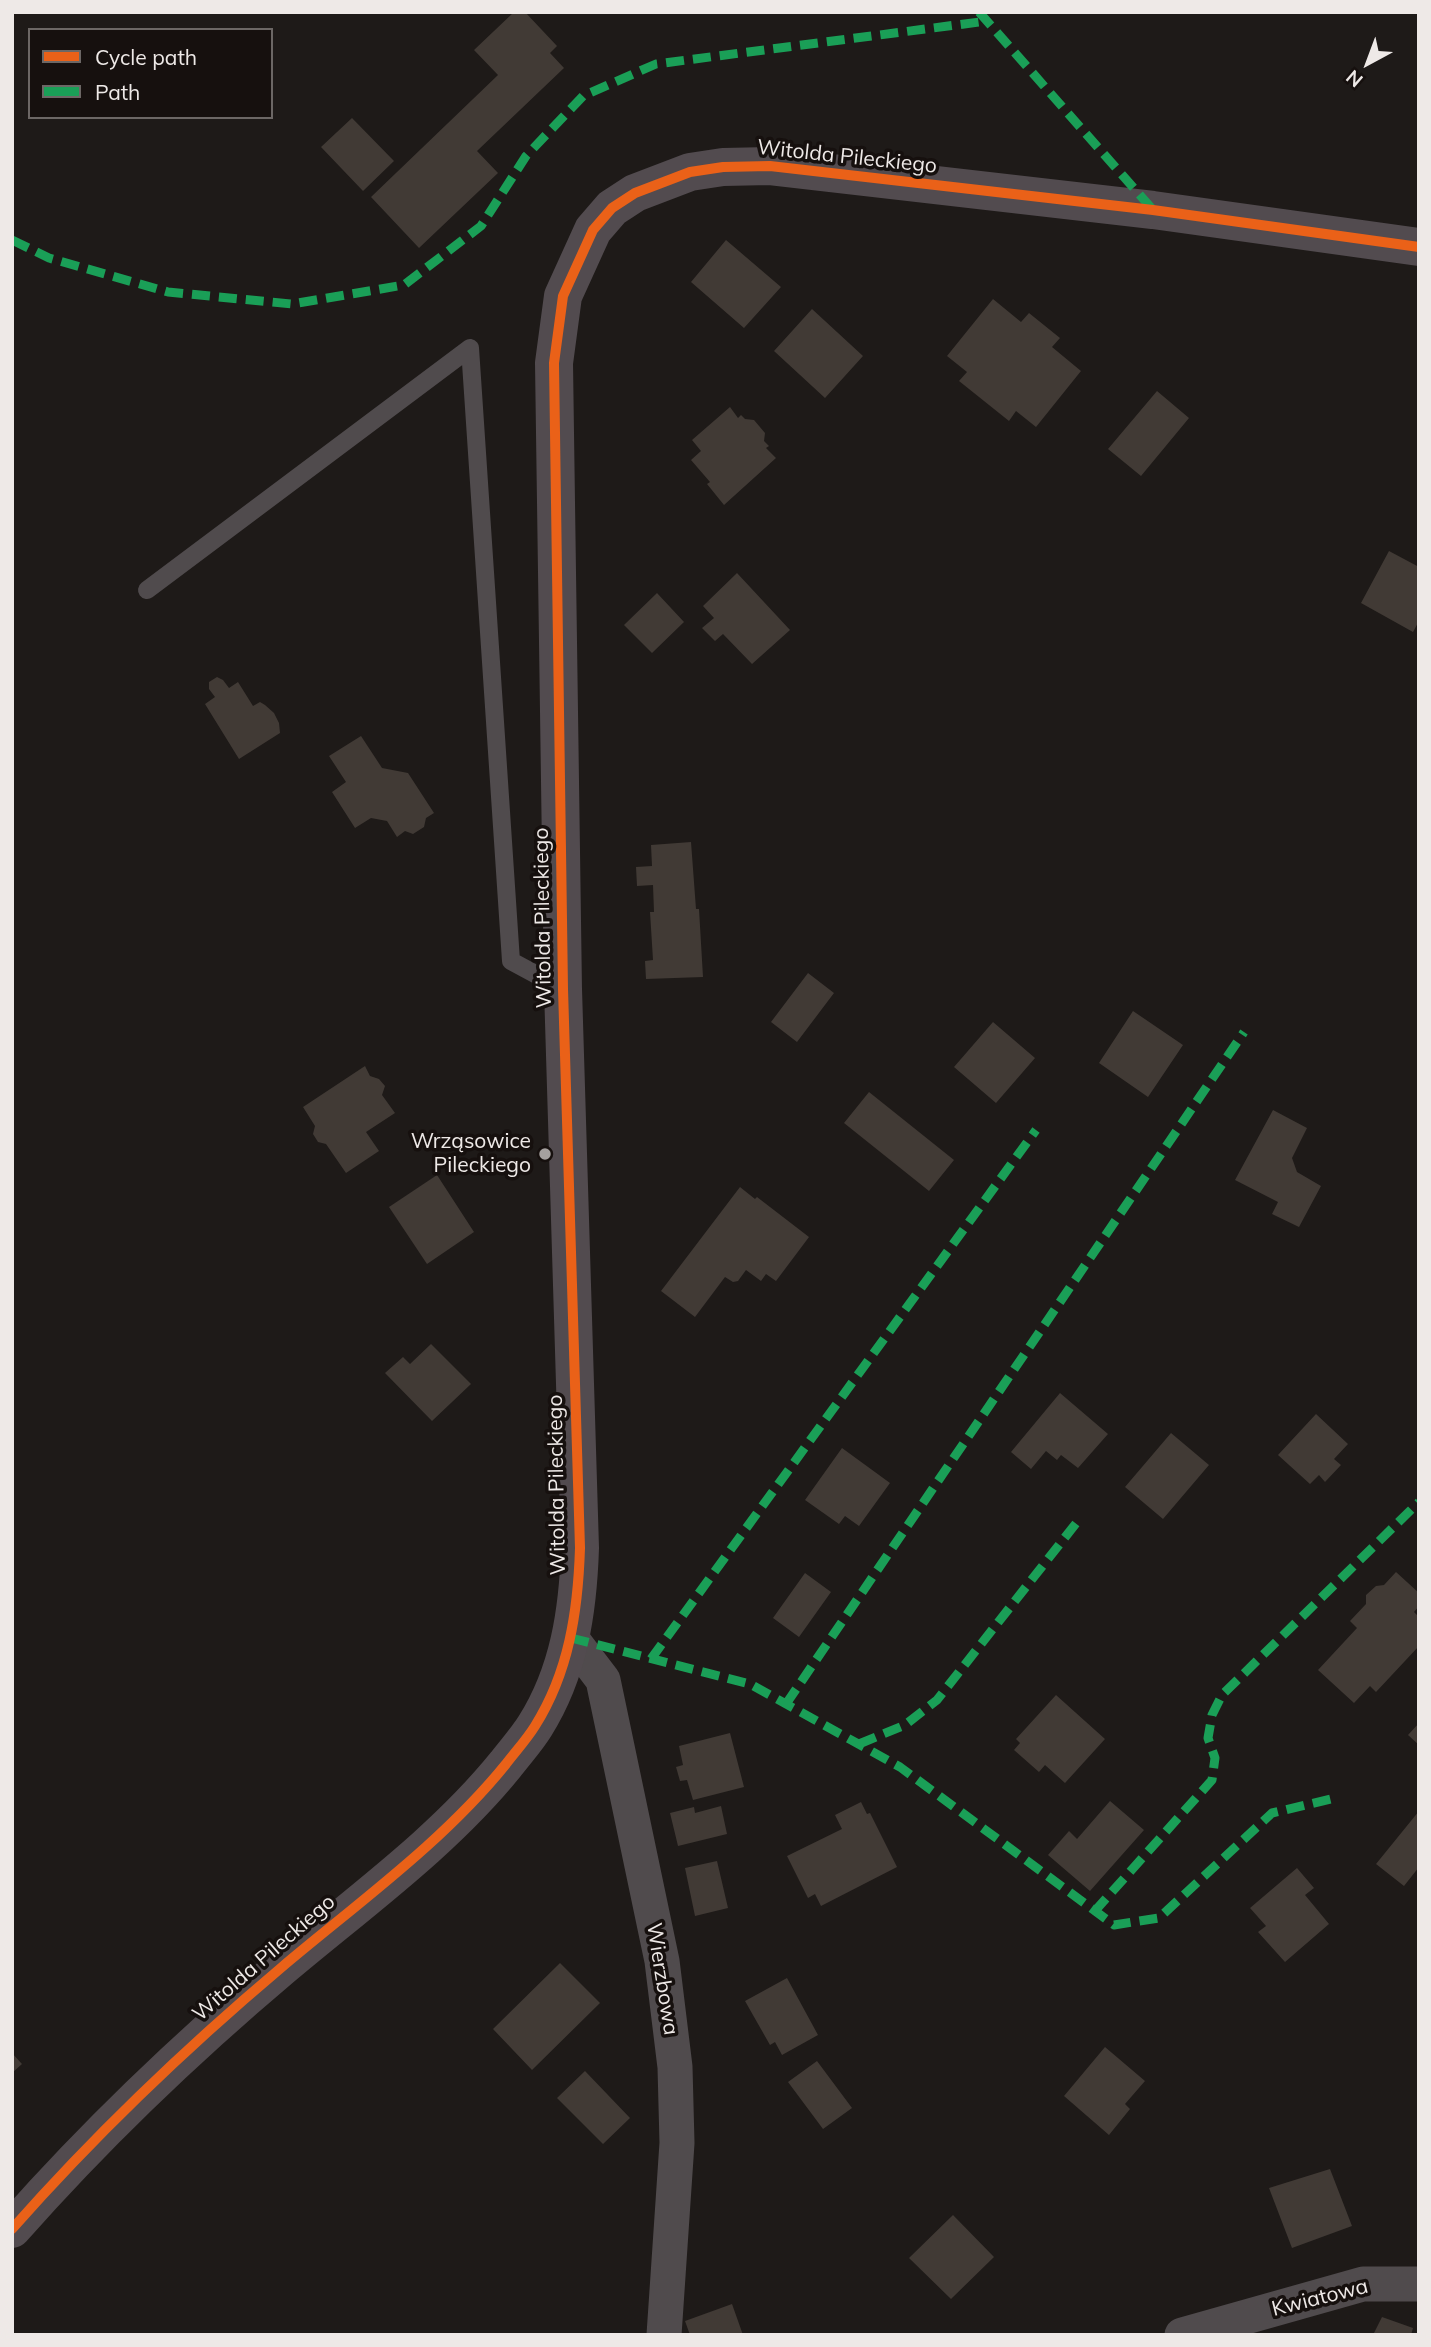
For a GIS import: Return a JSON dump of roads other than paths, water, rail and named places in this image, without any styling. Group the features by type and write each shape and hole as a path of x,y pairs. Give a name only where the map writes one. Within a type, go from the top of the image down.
{"street":[{"name":"Witolda Pileckiego","path":"12,2229 68,2165 215,2023 433,1840 483,1792 534,1728 560,1678 571,1638 578,1596 580,1548 563,989 554,363 563,296 593,230 612,208 635,193 690,172 723,167 770,166 1153,210 1419,247"},
{"name":"Wierzbowa","path":"571,1638 603,1680 662,1961 676,2067 677,2143 664,2335"},
{"name":"Kwiatowa","path":"1182,2335 1363,2284 1419,2284"}],"lane":[{"path":"147,590 470,348 511,961 563,989"}],"place":[{"name":"Wrząsowice Pileckiego","path":"545,1154"}]}
